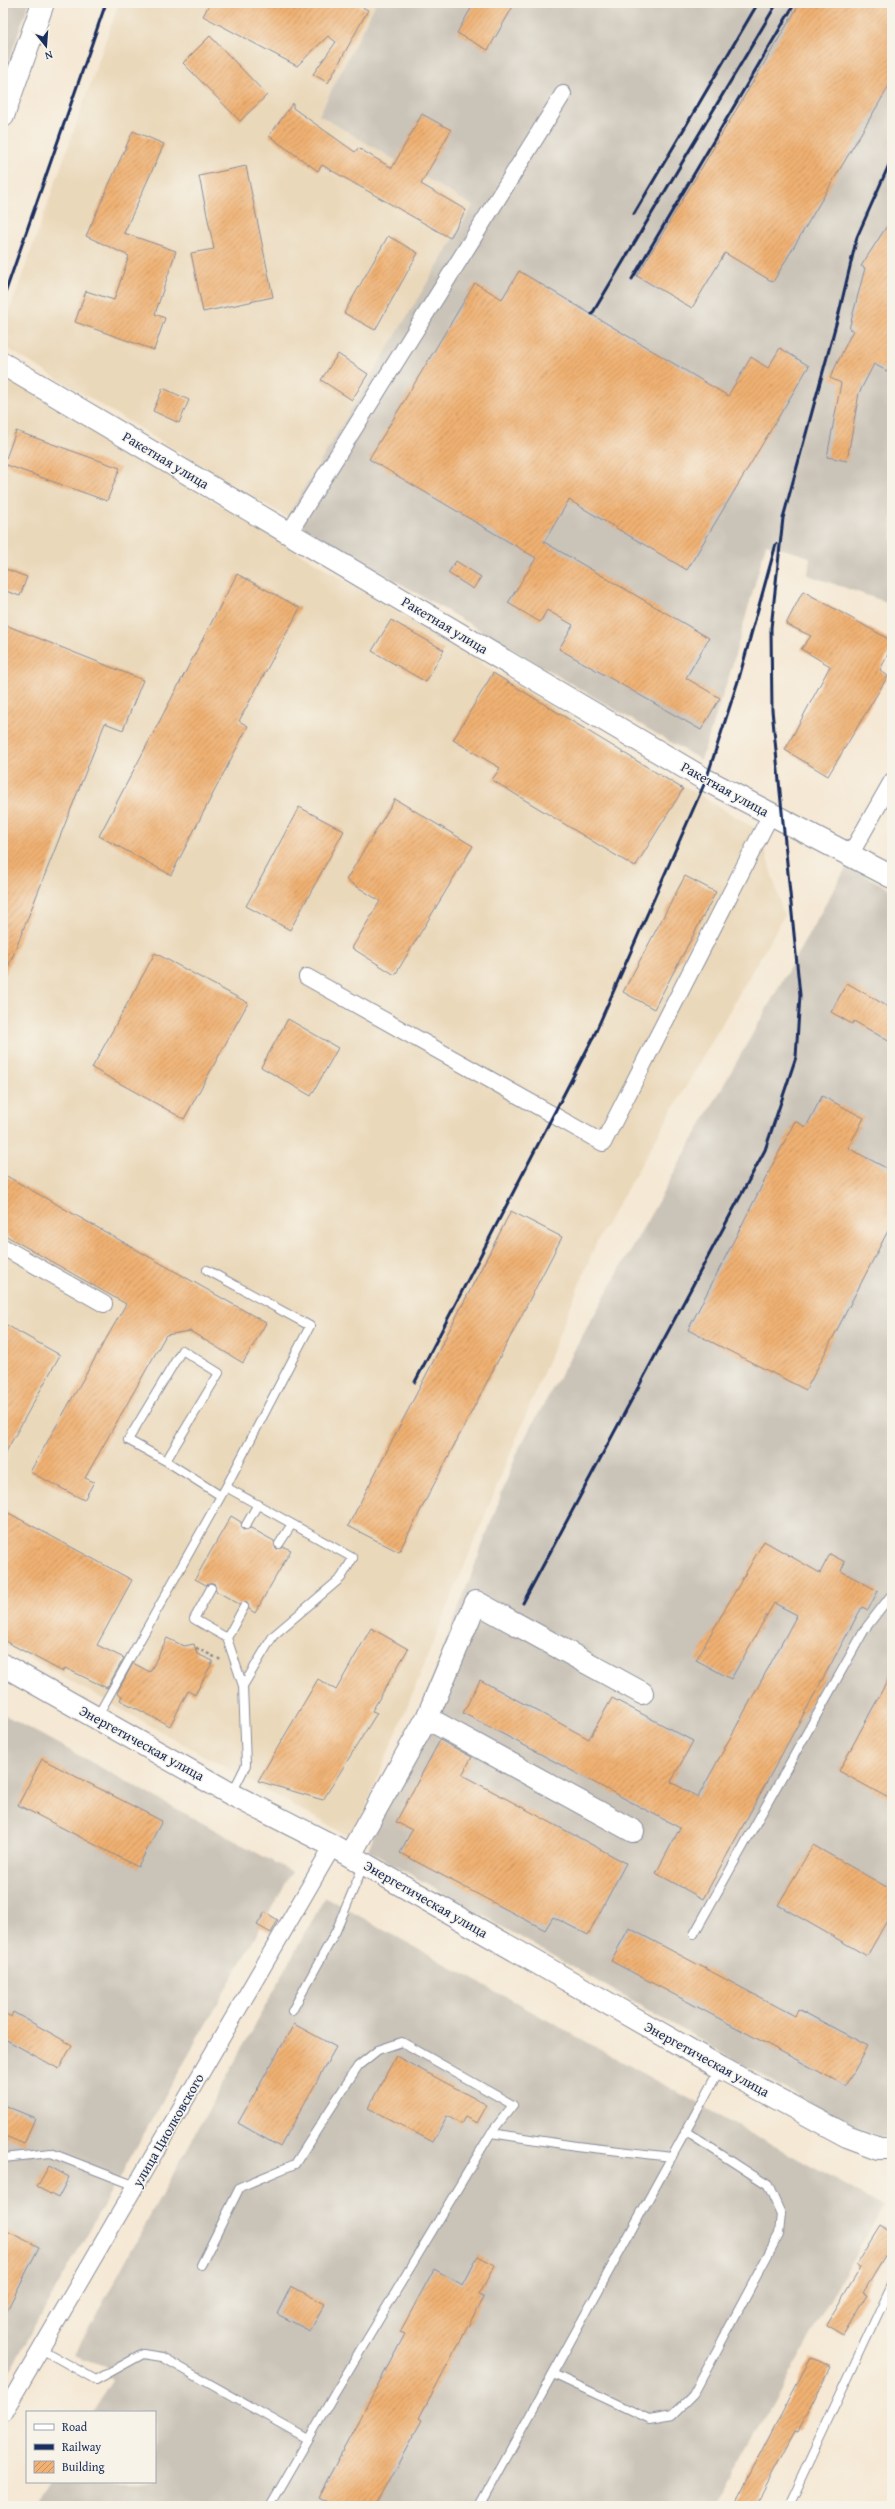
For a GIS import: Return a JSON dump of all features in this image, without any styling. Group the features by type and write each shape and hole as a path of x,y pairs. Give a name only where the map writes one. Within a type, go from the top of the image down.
{"street":[{"path":"3,116 43,3"},
{"path":"289,533 563,94"},
{"name":"Ракетная улица","path":"3,364 706,780 892,878"},
{"path":"850,855 892,781"},
{"path":"307,977 603,1143 770,814"},
{"path":"3,1247 104,1304"},
{"path":"349,1855 427,1718 476,1602 642,1693"},
{"name":"Энергетическая улица","path":"3,1665 231,1794 349,1855 721,2068 847,2136 879,2148 892,2148"},
{"path":"427,1718 633,1831"},
{"name":"улица Циолковского","path":"3,2414 136,2186 349,1855"}],"lane":[{"path":"97,1718 226,1487 310,1326 207,1270"},
{"path":"166,1461 219,1373 182,1350 128,1440 166,1461 221,1496"},
{"path":"226,1487 353,1558 341,1578 272,1636 243,1686"},
{"path":"246,1525 258,1504"},
{"path":"279,1544 292,1524"},
{"path":"211,1588 194,1619 227,1638 243,1686 246,1765 231,1794"},
{"path":"694,1934 865,1629 892,1594"},
{"path":"227,1638 244,1607"},
{"path":"292,2011 336,1931 349,1855"},
{"path":"202,2265 240,2187 295,2164 358,2066 378,2050 402,2042 513,2105 491,2132 308,2439 270,2506"},
{"path":"480,2506 721,2068"},
{"path":"553,2374 649,2419 673,2415 694,2395 779,2234 781,2214 768,2185 686,2131"},
{"path":"491,2132 576,2146 672,2157"},
{"path":"3,2158 51,2153 136,2186"},
{"path":"788,2506 892,2284"},
{"path":"41,2349 96,2380 143,2354 162,2356 308,2439"}],"path":[{"path":"196,1648 222,1660 234,1659"}],"shaded area":[{"path":"3,3 29,3 3,77"},
{"path":"119,3 376,3 319,115 473,206 287,517 3,346 3,330"},
{"path":"376,3 892,3 892,604 808,575 810,557 766,544 730,673 701,760 287,517 473,206 319,115"},
{"path":"3,378 23,386 759,831 784,916 597,1241 353,1839 3,1643"},
{"path":"847,866 892,890 892,2136 881,2136 852,2127 368,1850 518,1450"},
{"path":"3,1714 292,1872 3,2383"},
{"path":"325,1897 883,2206 716,2506 35,2506 49,2483 156,2483 156,2411 94,2411 112,2381 105,2366 74,2355"}],"building":[{"path":"210,3 354,3 368,10 328,83 313,74 336,42 328,36 297,66 203,16"},
{"path":"474,3 515,3 488,50 457,33"},
{"path":"800,3 892,3 892,81 773,282 725,253 692,308 637,276"},
{"path":"210,36 267,95 240,121 183,63"},
{"path":"293,103 293,108 355,152 358,148 392,168 422,114 451,130 421,184 466,210 450,238 322,165 318,171 269,136"},
{"path":"133,131 164,144 124,233 176,251 155,314 165,318 154,350 75,322 86,291 114,300 129,256 86,236"},
{"path":"246,166 273,297 203,312 191,253 214,249 199,176"},
{"path":"892,218 892,374 874,364 859,393 847,461 827,457 841,383 830,378 853,330 849,329 865,268 861,266"},
{"path":"388,236 418,253 375,330 344,313"},
{"path":"519,271 728,396 751,357 768,368 780,348 809,366 687,570 569,500 544,542 709,638 686,678 720,698 701,730 559,649 573,625 547,610 540,622 508,603 536,558 369,459 475,283 502,299"},
{"path":"338,354 368,374 352,400 321,380"},
{"path":"163,388 189,400 179,423 153,411"},
{"path":"16,431 120,468 107,501 4,464"},
{"path":"456,561 481,577 473,589 448,573"},
{"path":"3,568 27,577 20,596 3,590"},
{"path":"237,574 300,608 239,721 248,726 171,875 99,836"},
{"path":"803,591 892,641 892,646 880,670 888,676 828,776 785,750 830,666 801,649 811,636 786,624"},
{"path":"391,620 444,650 426,682 372,651"},
{"path":"3,624 143,680 123,730 105,723 4,978"},
{"path":"493,673 683,789 635,867 492,780 500,768 453,740"},
{"path":"395,799 473,846 395,975 352,948 380,901 346,880"},
{"path":"299,807 344,831 290,930 246,906"},
{"path":"685,876 716,892 654,1009 623,992"},
{"path":"155,953 248,1003 184,1119 92,1068"},
{"path":"847,983 892,1009 892,1043 854,1021 852,1024 831,1012"},
{"path":"288,1019 338,1048 311,1096 261,1067"},
{"path":"822,1096 864,1118 848,1148 892,1171 892,1223 806,1390 688,1330 795,1121 806,1127"},
{"path":"3,1174 266,1323 243,1363 190,1331 166,1335 85,1478 94,1482 84,1500 30,1472 126,1304 3,1234"},
{"path":"511,1211 562,1237 399,1552 348,1526"},
{"path":"3,1323 60,1355 3,1457"},
{"path":"3,1510 132,1580 97,1645 124,1658 107,1688 65,1668 63,1672 3,1640"},
{"path":"231,1516 241,1522 243,1530 251,1528 274,1541 276,1549 284,1547 291,1550 255,1613 249,1609 247,1602 239,1604 216,1591 214,1583 206,1585 195,1579"},
{"path":"764,1541 820,1573 830,1554 845,1562 841,1571 878,1591 868,1610 862,1607 703,1899 656,1873 680,1828 463,1713 480,1680 589,1739 612,1698 693,1741 671,1782 698,1797 797,1615 774,1603 731,1679 696,1660"},
{"path":"371,1628 408,1649 372,1711 377,1713 323,1800 258,1781 318,1679 336,1690"},
{"path":"167,1638 184,1646 194,1644 197,1654 213,1661 195,1695 188,1691 170,1726 120,1700 122,1696 117,1693 133,1663 150,1672"},
{"path":"892,1672 892,1800 839,1771"},
{"path":"440,1740 472,1757 462,1775 626,1863 588,1935 553,1917 545,1930 400,1853 412,1830 396,1822"},
{"path":"42,1759 162,1821 138,1867 18,1805"},
{"path":"813,1845 892,1890 892,1912 867,1956 778,1905"},
{"path":"265,1912 278,1920 271,1933 257,1925"},
{"path":"629,1928 795,2016 798,2009 868,2046 846,2086 611,1961"},
{"path":"3,2012 11,2017 13,2012 72,2045 59,2069 3,2038"},
{"path":"294,2024 336,2047 280,2147 238,2123"},
{"path":"396,2056 487,2105 477,2123 465,2117 461,2124 447,2116 433,2142 368,2108"},
{"path":"3,2105 35,2118 24,2144 3,2135"},
{"path":"49,2166 69,2177 58,2198 37,2187"},
{"path":"881,2226 892,2233 892,2245 863,2293 867,2295 843,2335 826,2325 860,2268 856,2266"},
{"path":"3,2229 39,2247 3,2318"},
{"path":"478,2256 495,2265 479,2294 484,2296 419,2418 422,2420 375,2506 335,2506 318,2497 405,2334 400,2332 434,2269 463,2285"},
{"path":"291,2286 325,2304 310,2331 277,2314"},
{"path":"811,2357 831,2367 798,2432 795,2431 755,2506 734,2506"}],"railway":[{"path":"3,299 106,3"},
{"path":"634,214 758,3"},
{"path":"592,314 777,3"},
{"path":"632,279 795,3"},
{"path":"523,1603 765,1150 796,1057 800,995 772,710 771,628 783,518 839,313 857,237 892,158"},
{"path":"415,1382 593,1038 706,780 739,678 776,544"}]}
